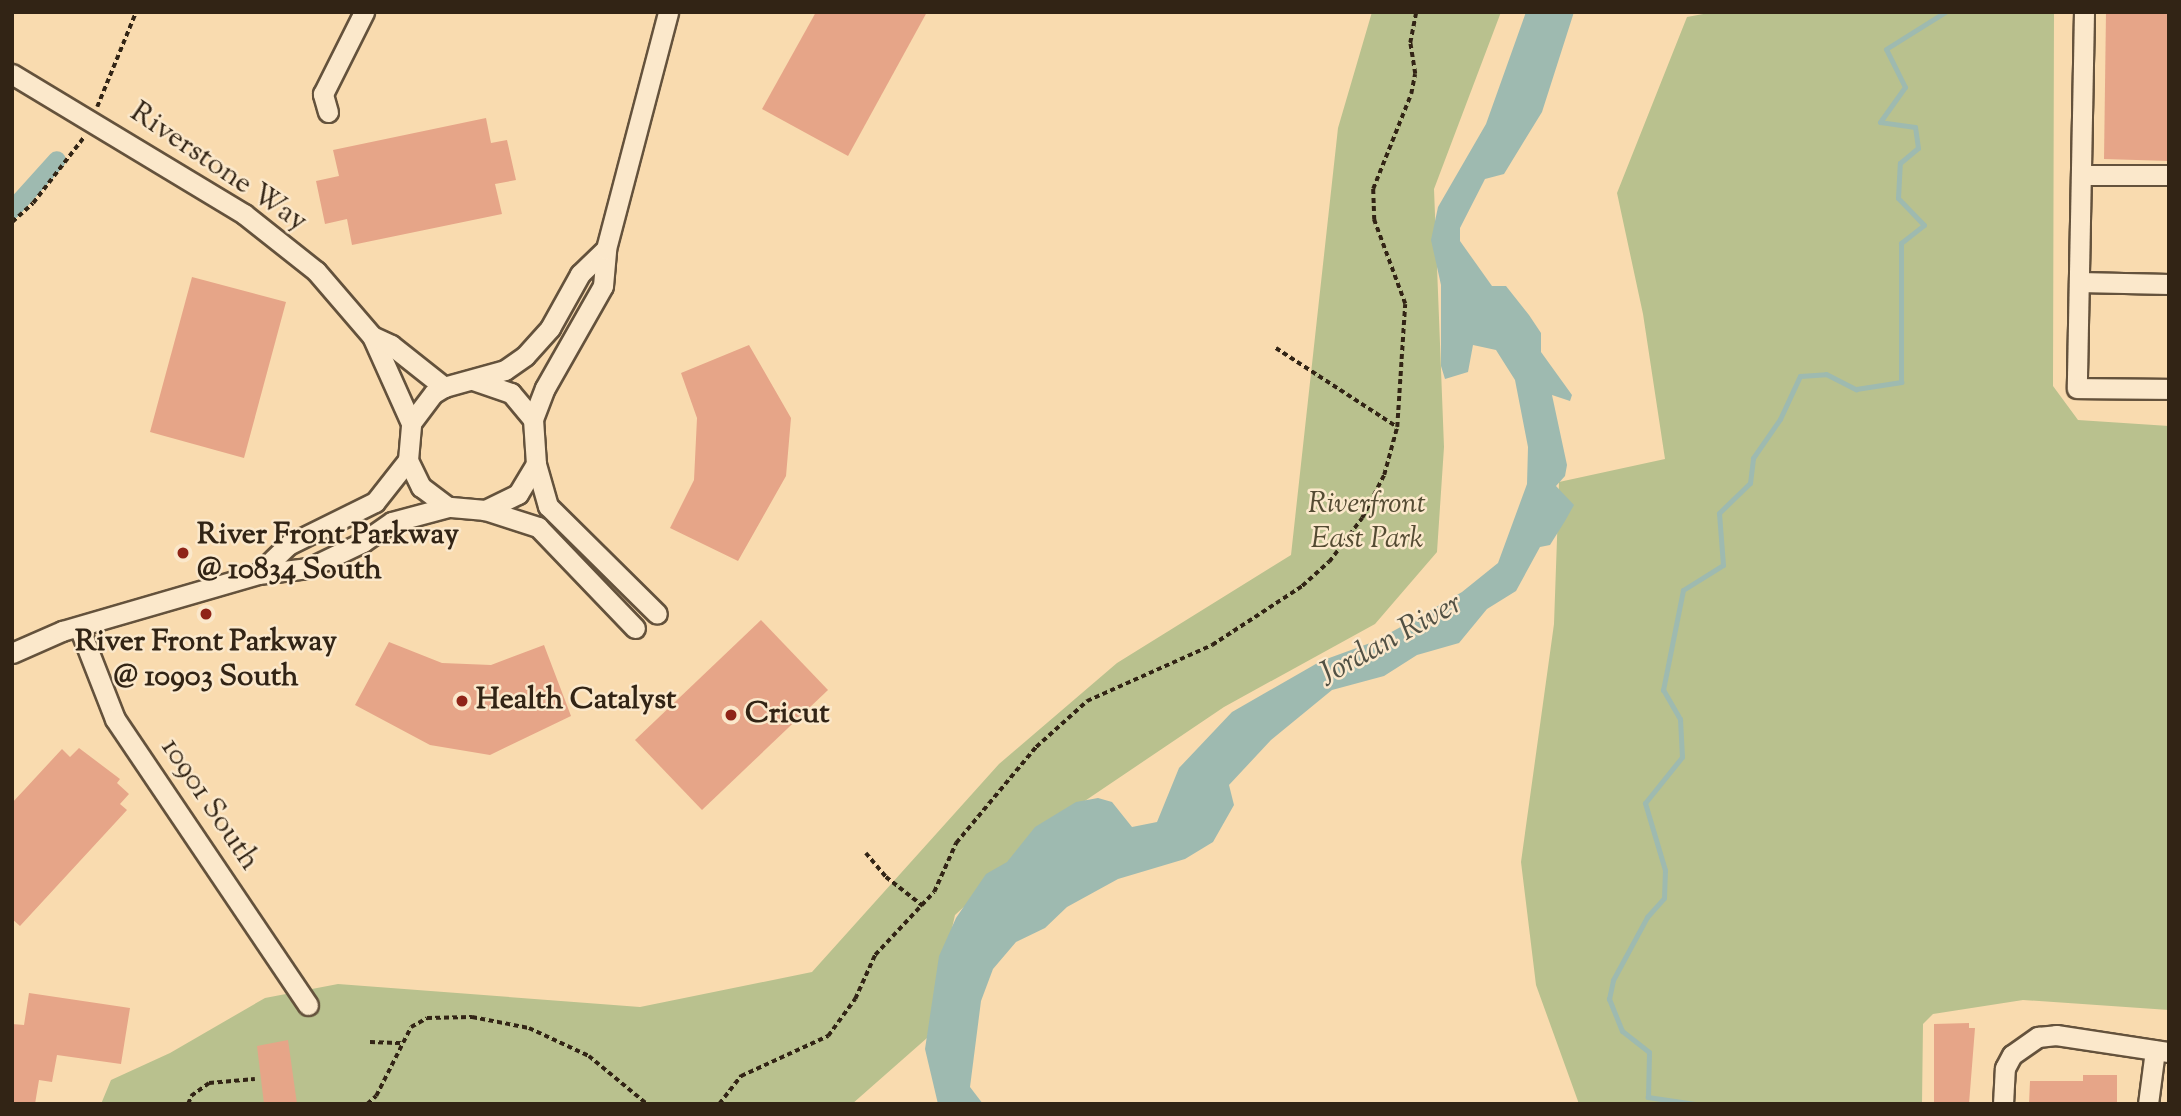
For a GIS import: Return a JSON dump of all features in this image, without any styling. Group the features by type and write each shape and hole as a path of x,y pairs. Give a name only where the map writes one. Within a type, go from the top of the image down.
{"street":[{"path":"328,112 323,94 364,12"},
{"path":"657,614 548,506 536,464 533,419 545,388 603,286 606,249 668,12"},
{"path":"2084,12 2077,388 2169,389"},
{"name":"Riverstone Way","path":"12,74 244,214 316,271 372,336 411,423"},
{"path":"2081,175 2169,175"},
{"path":"448,507 421,487 408,460 411,423 434,393 444,387 505,370 526,356 550,328 580,274 606,249"},
{"path":"2079,282 2169,284"},
{"name":"Riverstone Way","path":"372,336 391,345 444,387"},
{"path":"473,380 511,393 533,419"},
{"path":"258,574 288,545 375,502 408,460"},
{"path":"485,510 518,494 536,464"},
{"path":"12,653 79,627 258,574 309,568 363,542 392,522 448,507 485,510 538,527 635,628"},
{"name":"10901 South","path":"79,627 115,719 309,1005"},
{"path":"2003,1104 2005,1068 2022,1045 2056,1035 2162,1051 2148,1104"}],"path":[{"path":"719,1104 741,1076 828,1037 855,999 875,955 923,906 956,842 1036,747 1087,701 1212,645 1302,586 1329,562 1362,517 1384,475 1397,427 1405,304 1374,220 1373,189 1411,94 1415,74 1410,43 1416,12"},
{"path":"1276,348 1397,427"},
{"path":"866,853 886,877 923,906"},
{"path":"367,1104 411,1027 427,1018 472,1017 529,1028 589,1056 647,1104"},
{"path":"370,1042 404,1042"},
{"path":"188,1104 209,1083 255,1079"}],"green space":[{"name":"Riverfront East Park","path":"1372,12 1501,12 1434,189 1444,447 1437,552 1375,624 1224,707 1064,815 955,915 927,1038 852,1104 101,1104 111,1080 170,1053 265,998 338,984 640,1007 812,972 999,764 1117,663 1291,555 1338,128"},
{"path":"1714,12 2054,12 2053,386 2078,420 2169,426 2169,1010 2023,1000 1933,1014 1923,1024 1922,1104 1579,1104 1536,985 1521,862 1554,624 1559,482 1665,459 1643,314 1617,193 1687,17"}],"water":[{"name":"Jordan River","path":"1526,12 1574,12 1542,112 1504,174 1485,179 1460,228 1460,241 1492,286 1506,286 1529,315 1541,333 1541,352 1572,395 1570,401 1552,395 1567,465 1565,476 1556,486 1574,505 1550,545 1540,547 1516,591 1487,609 1459,643 1417,655 1384,676 1332,690 1271,740 1229,785 1234,805 1213,842 1185,859 1118,879 1067,907 1045,928 1016,942 993,969 981,1001 970,1087 983,1104 938,1104 925,1049 939,956 956,918 986,874 1007,862 1035,827 1076,802 1098,798 1112,802 1132,827 1157,822 1179,768 1232,712 1321,661 1373,642 1419,617 1462,592 1498,563 1527,484 1528,447 1515,380 1496,350 1473,345 1468,372 1445,379 1441,366 1441,285 1431,240 1438,207 1486,124"}],"building":[{"path":"816,12 927,12 848,156 762,109"},
{"path":"2106,12 2169,12 2169,161 2104,159"},
{"path":"486,118 491,143 507,140 516,180 495,184 502,214 352,245 347,219 325,224 316,181 339,176 333,150"},
{"path":"192,277 286,302 244,458 150,432"},
{"path":"749,345 791,418 786,476 738,561 670,528 694,480 697,418 681,373"},
{"path":"761,620 828,690 702,810 635,740"},
{"path":"389,642 442,663 491,665 544,645 571,716 490,755 430,745 355,705"},
{"path":"79,748 120,779 117,783 129,794 120,804 127,810 20,926 12,919 12,803 62,749 70,757"},
{"path":"29,993 130,1008 121,1064 57,1055 52,1082 39,1080 35,1104 12,1104 12,1024 24,1025"},
{"path":"1969,1023 1969,1028 1975,1028 1969,1104 1934,1104 1934,1024"},
{"path":"288,1040 297,1104 264,1104 257,1046"},
{"path":"2083,1075 2117,1075 2117,1104 2029,1104 2030,1081 2083,1081"}],"waterway":[{"path":"1695,1104 1648,1097 1649,1052 1622,1031 1609,999 1613,980 1647,917 1664,898 1665,870 1645,803 1682,757 1680,719 1663,690 1683,590 1723,565 1719,513 1750,483 1753,458 1780,419 1800,376 1826,374 1856,389 1901,382 1901,243 1924,225 1898,198 1900,163 1918,148 1915,127 1880,122 1905,87 1886,49 1945,12"},
{"path":"12,210 57,160"}],"place":[{"name":"River Front Parkway @ 10834 South","path":"183,553"},
{"name":"River Front Parkway @ 10903 South","path":"206,614"},
{"name":"Health Catalyst","path":"462,701"},
{"name":"Cricut","path":"731,715"}]}
